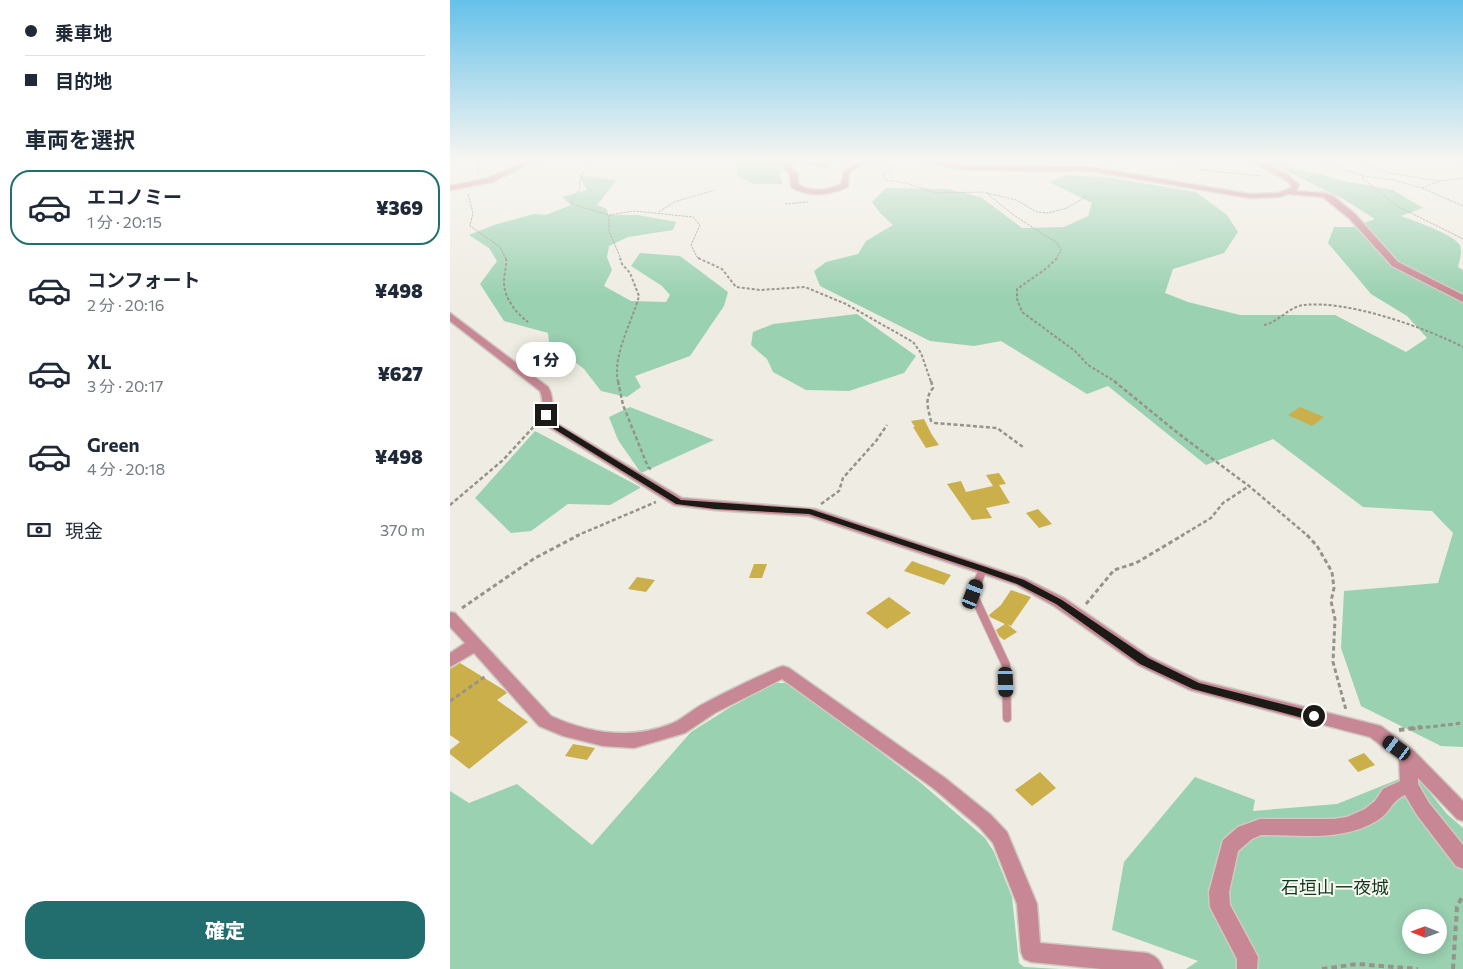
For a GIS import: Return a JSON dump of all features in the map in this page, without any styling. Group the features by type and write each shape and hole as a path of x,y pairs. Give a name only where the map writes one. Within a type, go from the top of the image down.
{"street":[{"path":"1339,205 1352,216 1395,264 1463,299"},
{"path":"450,316 544,389 547,393 546,415 554,426 667,496 690,504 810,512 1021,582 1059,602 1144,661 1196,686 1375,732 1408,756 1463,813"},
{"path":"454,614 476,644 545,721 562,729 603,739 634,741 679,728 709,708 783,672 939,783 985,821 1000,838 1026,904 1031,952 1147,963 1153,969"},
{"path":"450,661 476,644"},
{"path":"1408,756 1408,785 1423,809 1463,860"},
{"path":"1247,969 1248,957 1220,907 1219,892 1230,846 1245,832 1260,827 1334,828 1348,825 1371,815 1381,807 1389,794 1408,785"}],"lane":[{"path":"983,569 973,594 1006,664 1007,718"}],"path":[{"path":"471,205 473,213 470,226 502,249 506,256 504,286 506,294 521,317 528,322"},
{"path":"576,205 609,215 634,211 693,216 698,220 700,229 691,245 694,253 697,257 728,274 736,287 757,290 798,286 821,291 838,298 906,336 919,348 933,388 927,394 926,400 931,421 935,423 997,428 1023,447"},
{"path":"659,212 669,205"},
{"path":"1002,205 1057,243 1061,250 1048,269 1026,282 1017,290 1017,299 1022,312 1075,351 1088,365 1116,382 1179,434 1249,486 1307,535 1317,546 1332,572 1334,588 1331,601 1335,618 1333,662 1352,726"},
{"path":"1025,205 1037,212 1048,213 1072,205"},
{"path":"1396,205 1463,239"},
{"path":"609,215 609,230 622,264 632,278 639,296 618,357 616,374 628,418 648,467 654,471"},
{"path":"1264,325 1274,323 1278,316 1295,307 1323,305 1426,330 1463,347"},
{"path":"450,505 503,460 546,415"},
{"path":"810,512 839,491 843,478 876,441 887,425"},
{"path":"1076,615 1114,570 1136,563 1211,518 1223,503 1249,486"},
{"path":"454,614 535,558 569,538 642,510 667,496"},
{"path":"450,700 498,668"},
{"path":"1375,732 1463,723"},
{"path":"1453,969 1457,906 1463,895"},
{"path":"1322,969 1352,963 1396,965 1418,969"}],"green space":[{"path":"570,205 598,205 607,209 608,215 638,215 676,222 673,230 628,237 609,246 607,257 612,270 604,286 631,301 666,302 670,295 662,286 631,266 640,253 680,256 728,292 724,306 690,356 635,376 641,387 627,397 601,391 584,369 549,342 548,333 504,321 480,284 497,261 489,248 469,235 494,225 534,214 546,215"},
{"path":"874,205 992,205 1022,228 1064,227 1088,216 1091,205 1214,205 1227,215 1238,232 1224,253 1173,269 1165,293 1188,302 1240,315 1335,315 1406,352 1427,338 1407,316 1371,294 1328,243 1334,227 1353,227 1375,219 1353,205 1418,205 1423,208 1401,216 1441,232 1455,240 1461,249 1458,267 1463,270 1463,747 1441,746 1361,706 1341,648 1344,591 1438,583 1453,533 1432,511 1363,507 1273,439 1206,465 1108,386 1087,394 1001,341 974,346 930,341 820,286 814,271 826,262 858,254 866,241 893,225"},
{"path":"857,314 916,356 904,373 849,391 806,390 773,372 767,359 751,345 753,332 773,324"},
{"path":"630,407 714,440 641,473 618,440 609,417"},
{"path":"535,431 640,488 610,505 568,504 531,531 511,533 475,498"},
{"path":"775,683 790,683 921,783 985,838 994,852 1012,897 1019,963 1024,967 1060,969 450,969 450,791 469,803 517,784 592,845 691,732 729,708"},
{"name":"石垣山一夜城","path":"1414,773 1447,814 1463,828 1463,969 1186,969 1198,961 1112,930 1124,862 1195,777 1255,800 1253,811 1337,804"}],"building":[{"path":"1300,407 1324,417 1312,426 1288,415"},
{"path":"924,419 939,445 926,448 913,427 915,427 911,421"},
{"path":"999,473 1006,484 999,485 1010,503 986,508 992,518 972,520 947,484 961,481 966,492 993,486 986,475"},
{"path":"1038,509 1052,524 1039,528 1026,513"},
{"path":"912,561 951,575 944,585 904,571"},
{"path":"754,564 767,564 762,578 749,578"},
{"path":"637,577 655,580 646,592 628,589"},
{"path":"1011,590 1031,597 1011,626 1007,624 1017,632 1004,640 996,630 1005,624 989,615 1001,605"},
{"path":"889,597 911,613 887,629 866,613"},
{"path":"460,663 504,690 507,693 497,700 528,722 469,769 450,754 450,750 460,742 450,735 450,669"},
{"path":"573,744 595,748 587,760 565,756"},
{"path":"1364,753 1375,765 1358,772 1348,760"},
{"path":"1040,772 1056,788 1032,806 1015,790"}],"route":[{"path":"546,415 554,426 679,502 810,512 983,569 1021,582 1059,602 1102,634 1144,661 1196,686 1314,716"}]}
